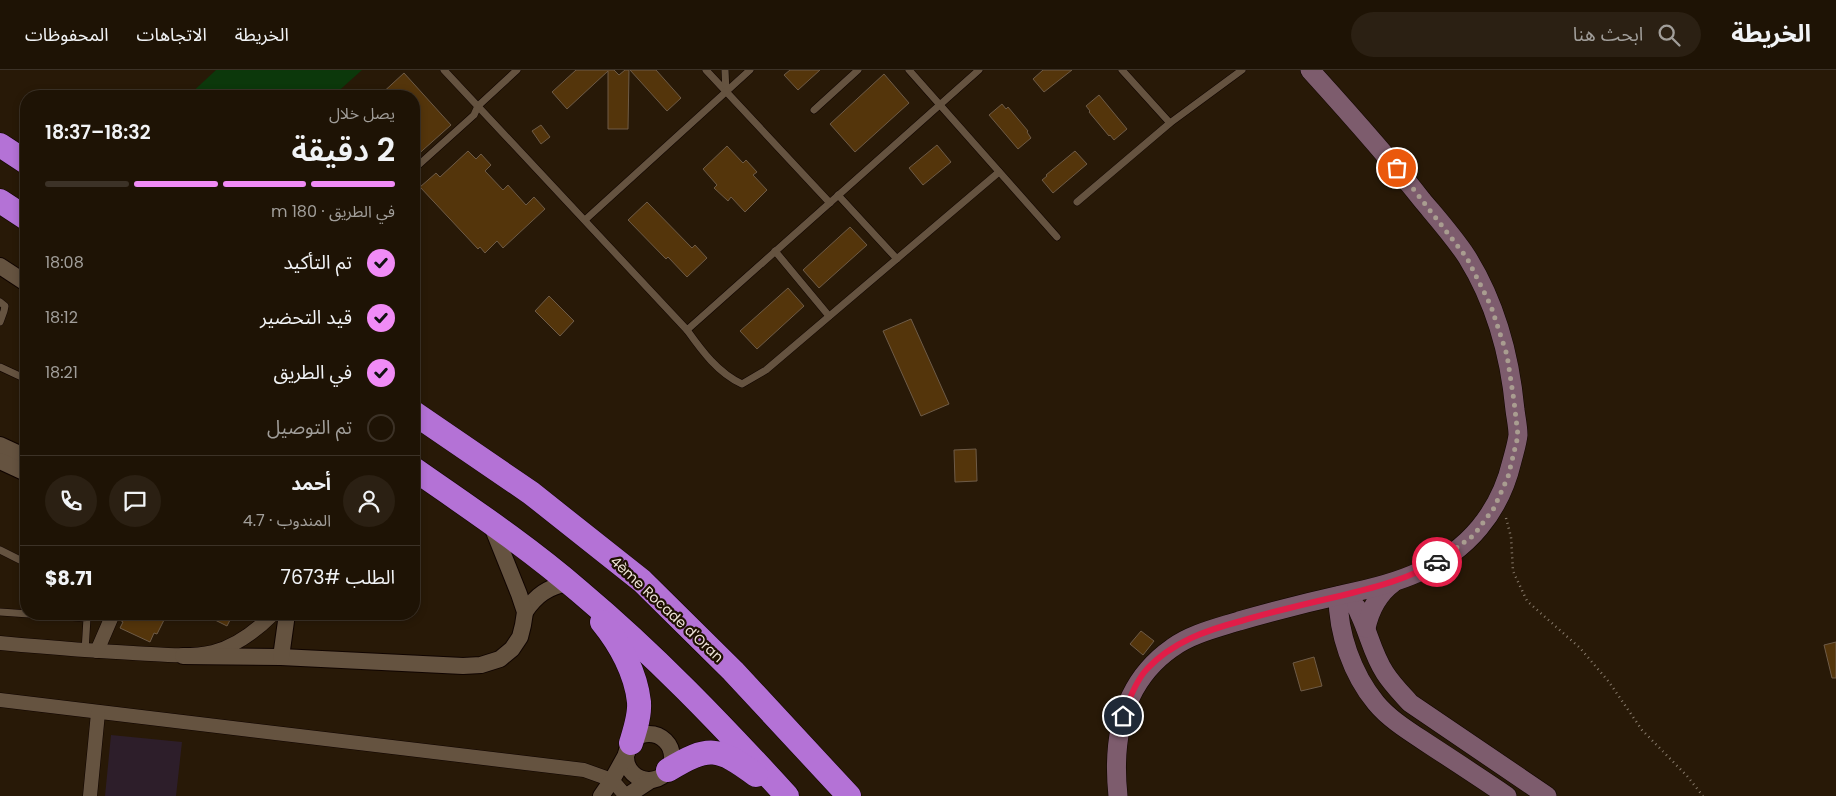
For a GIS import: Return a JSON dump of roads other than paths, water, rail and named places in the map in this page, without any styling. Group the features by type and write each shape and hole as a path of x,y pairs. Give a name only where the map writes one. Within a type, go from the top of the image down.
{"highway":[{"path":"0,145 20,158"},
{"path":"0,201 20,214"},
{"name":"4ème Rocade d'Oran","path":"420,417 531,494 642,581 733,671 849,796"},
{"path":"420,473 490,523 572,586 670,673 787,796"},
{"path":"572,586 608,629 619,646 634,678 639,703 638,722 629,748"},
{"path":"660,775 700,753 719,753 735,760 782,796"}],"main road":[{"path":"1118,796 1116,773 1119,732 1128,700 1146,670 1173,647 1202,633 1262,614 1370,589 1420,572 1448,555 1474,535 1494,508 1508,477 1518,436 1507,355 1491,306 1467,258 1438,219 1385,153 1310,70"},
{"path":"1366,628 1368,618 1376,601 1388,586 1396,580"},
{"path":"1341,595 1341,627 1349,652 1366,690 1377,704 1406,729 1507,796"},
{"path":"1341,595 1357,608 1384,671 1392,684 1410,703 1547,796"},
{"path":"1299,606 1327,616 1341,627"}],"street":[{"path":"0,266 20,279"},
{"path":"0,445 20,454"},
{"path":"0,461 20,470"},
{"path":"490,523 509,567 525,612"},
{"path":"0,643 91,651 183,656 281,657 464,666 481,665 500,659 512,649 520,637 525,612 532,601 542,592 554,586 572,586"},
{"path":"91,651 109,620"},
{"path":"183,656 212,652 233,645 252,633 266,620"},
{"path":"281,657 286,620"},
{"path":"0,700 584,770 612,780 626,796 660,775 672,763 671,747 666,740 652,733 636,738 612,780 601,796"},
{"path":"90,796 98,713"},
{"path":"629,748 626,760 632,772 638,777 660,775"}],"lane":[{"path":"444,70 687,330 703,352 729,378 742,384 766,370 1000,172"},
{"path":"420,164 474,115 478,106 517,70"},
{"path":"706,70 830,203"},
{"path":"725,70 726,92"},
{"path":"585,220 750,70"},
{"path":"814,110 858,70"},
{"path":"909,70 1057,237"},
{"path":"687,330 979,70"},
{"path":"1122,70 1170,123"},
{"path":"1076,202 1170,123 1242,70"},
{"path":"838,195 897,259"},
{"path":"775,251 829,316"},
{"path":"0,302 4,306 4,311 0,322"},
{"path":"0,367 20,376"},
{"path":"0,550 20,560"},
{"path":"0,612 20,613"},
{"path":"87,620 91,651"}]}
